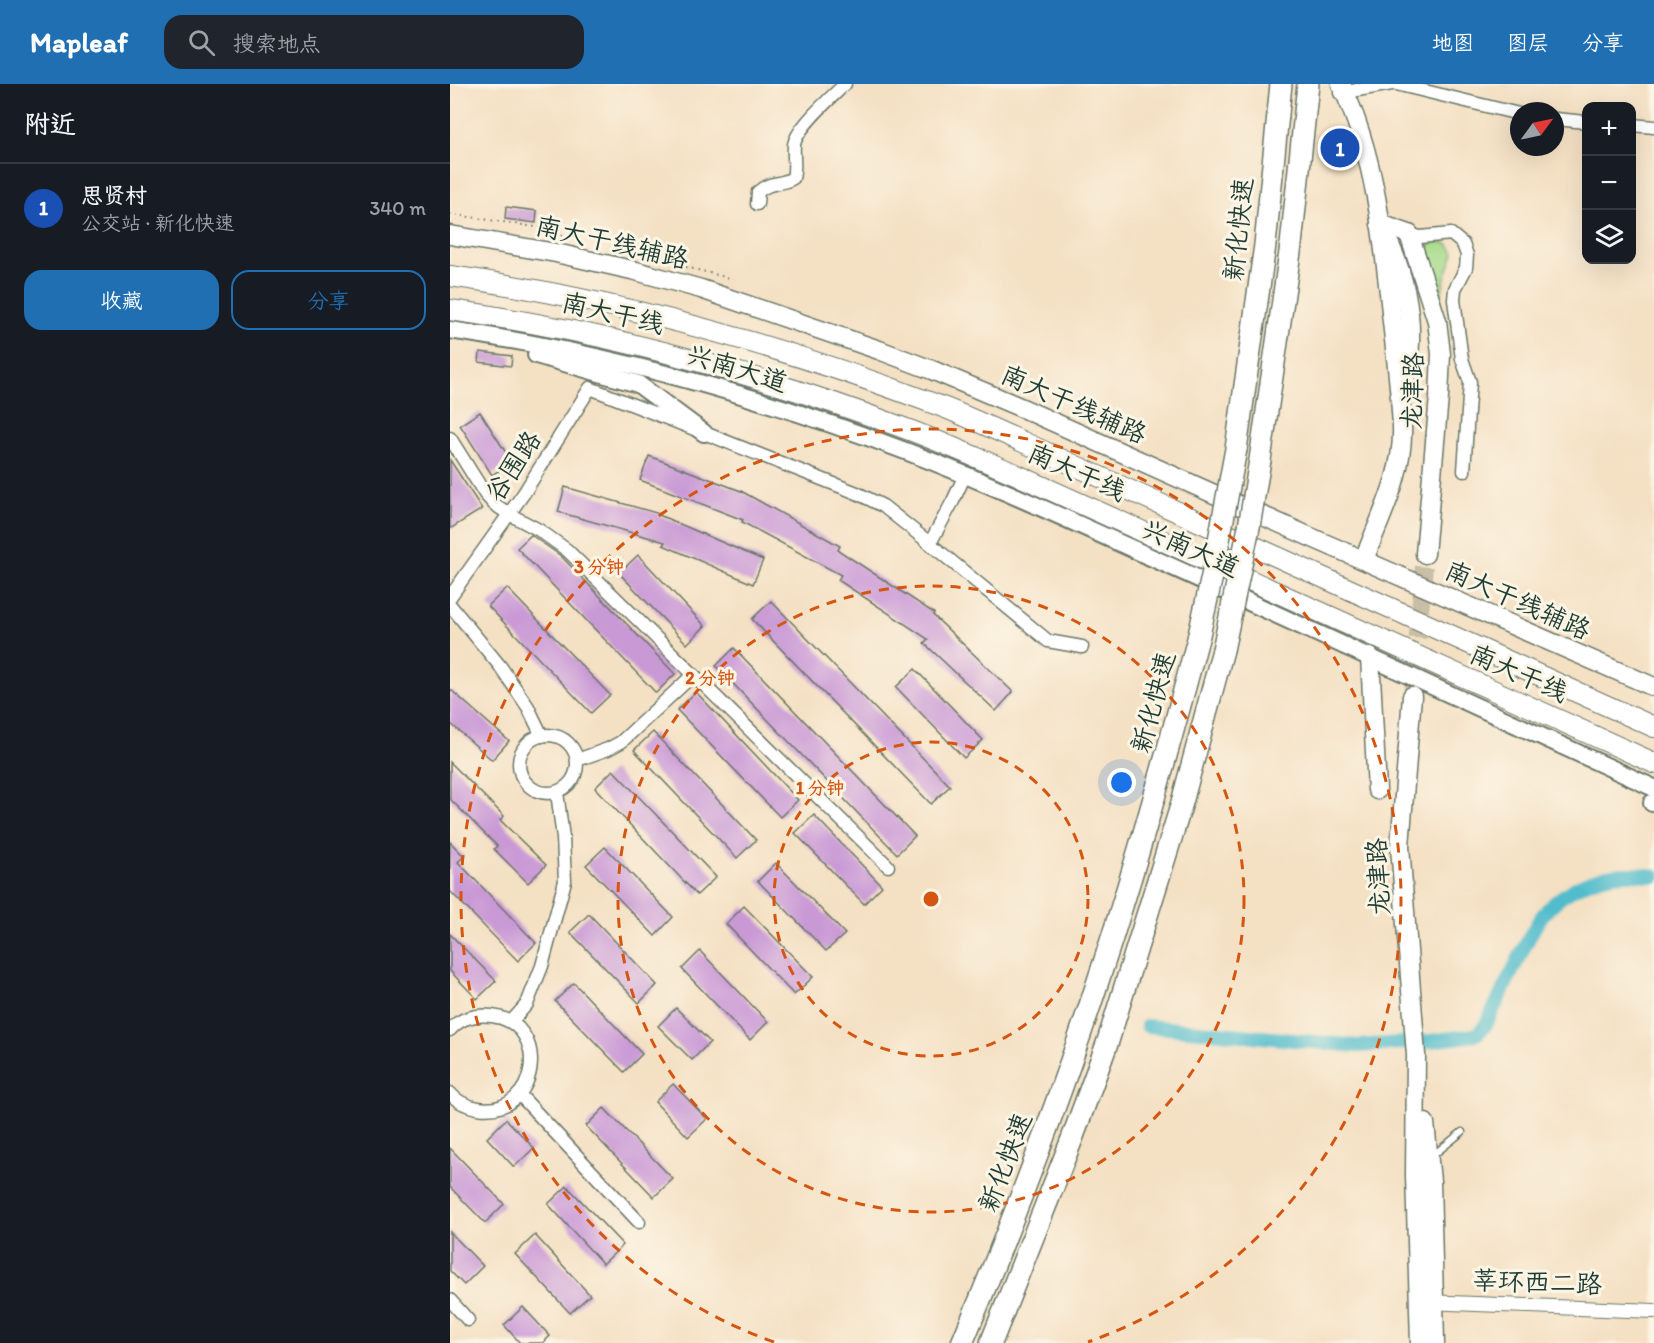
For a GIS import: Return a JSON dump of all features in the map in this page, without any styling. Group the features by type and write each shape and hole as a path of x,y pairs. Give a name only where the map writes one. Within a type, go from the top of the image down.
{"highway":[{"name":"新化快速","path":"962,1343 1028,1179 1098,982 1146,827 1199,636 1236,449 1265,245 1281,84"},
{"name":"新化快速","path":"992,1343 1108,1041 1181,806 1223,650 1247,539 1260,460 1292,245 1308,84"},
{"name":"南大干线","path":"450,276 581,298 674,320 854,375 934,404 1654,727"},
{"name":"南大干线","path":"450,310 579,332 686,358 771,382 915,432 1014,473 1654,763"}],"main road":[{"path":"1342,90 1364,143 1380,224 1397,262 1402,281 1408,316 1410,350 1401,410 1403,441 1398,471 1387,506 1364,560"},
{"path":"1380,224 1409,234"},
{"name":"龙津路","path":"1409,234 1437,321 1441,354 1440,397 1425,554"},
{"name":"南大干线辅路","path":"450,236 534,249 636,271 700,289 879,350 1013,404 1192,485 1654,687"},
{"name":"兴南大道","path":"450,330 565,350 676,375 760,400 907,452 1111,539 1370,657 1654,798"},
{"path":"450,337 529,353 638,384 704,433"},
{"path":"1370,657 1377,790"},
{"name":"龙津路","path":"1413,696 1400,846 1415,1028 1415,1175 1426,1302 1435,1343"},
{"name":"龙津路","path":"1416,1055 1429,1158 1426,1302 1420,1343"}],"street":[{"path":"757,204 758,192 765,185 786,182 793,178 796,170 794,144 799,131 845,84"},
{"path":"1342,90 1392,84"},
{"path":"1396,84 1444,90 1510,111"},
{"path":"1564,120 1582,122"},
{"path":"1636,125 1654,127"},
{"path":"1409,234 1420,237 1450,234 1463,244 1467,255 1466,268 1455,289 1454,300 1462,359 1470,381 1464,471"},
{"name":"谷围路","path":"450,597 509,514 590,388 704,433"},
{"path":"704,433 857,493 883,506 1048,641 1082,647"},
{"path":"450,438 485,494 494,504 539,530 567,550 888,866"},
{"path":"930,543 965,475"},
{"path":"450,604 500,666 528,707 542,736"},
{"path":"577,760 621,742 693,675"},
{"path":"552,735 562,738 569,745 577,760 576,772 572,781 558,792 539,792 531,788 521,773 519,764 521,754 533,739 542,736 552,735"},
{"path":"511,1023 527,1004 543,966 565,881 558,792"},
{"path":"451,1027 467,1018 483,1014 498,1016 511,1023 522,1033 529,1046 532,1061 530,1076 523,1089 513,1100 500,1107 485,1109 452,1100"},
{"path":"519,1094 639,1222"},
{"path":"450,1300 468,1320"},
{"name":"莘环西二路","path":"1426,1302 1654,1311"}],"lane":[{"path":"1429,1158 1462,1132"}],"green space":[{"path":"1441,241 1449,245 1454,253 1445,277 1440,301 1425,256 1432,242"}],"building":[{"path":"506,207 537,211 536,223 505,219"},
{"path":"480,352 512,356 511,366 479,362"},
{"path":"480,412 512,462 492,475 460,425"},
{"path":"649,456 741,491 840,546 838,550 934,613 933,615 1013,692 996,711 924,643 928,639 838,580 841,575 742,522 743,520 640,480"},
{"path":"450,460 482,509 450,529"},
{"path":"565,487 660,514 763,560 753,584 663,545 665,542 558,512"},
{"path":"531,535 561,556 675,674 656,693 517,548"},
{"path":"638,555 705,626 687,644 619,573"},
{"path":"507,588 610,695 591,713 488,606"},
{"path":"771,601 950,786 931,804 752,619"},
{"path":"734,648 915,836 897,854 716,666"},
{"path":"915,669 983,740 964,758 896,687"},
{"path":"450,689 509,741 492,760 450,723"},
{"path":"696,692 798,800 780,817 677,710"},
{"path":"653,732 756,840 737,858 634,750"},
{"path":"450,762 504,816 500,820 546,865 528,883 494,849 497,846 450,799"},
{"path":"613,770 716,877 697,895 595,788"},
{"path":"814,815 882,886 864,904 795,833"},
{"path":"450,842 464,856 458,862 536,943 518,961 450,891"},
{"path":"605,847 673,917 655,936 586,865"},
{"path":"776,863 845,934 826,951 758,881"},
{"path":"744,906 813,977 794,995 726,924"},
{"path":"589,914 657,985 639,1003 570,932"},
{"path":"450,934 496,981 477,999 450,971"},
{"path":"700,951 768,1022 750,1040 682,969"},
{"path":"574,983 642,1054 624,1072 555,1001"},
{"path":"676,1008 710,1042 692,1060 658,1026"},
{"path":"673,1084 707,1119 688,1137 655,1102"},
{"path":"604,1108 673,1179 654,1197 586,1126"},
{"path":"506,1119 534,1148 514,1167 487,1138"},
{"path":"450,1148 504,1204 485,1223 450,1187"},
{"path":"567,1186 623,1245 603,1264 548,1204"},
{"path":"450,1232 483,1266 464,1285 450,1271"},
{"path":"535,1235 590,1295 570,1313 515,1254"},
{"path":"523,1307 550,1336 543,1343 520,1343 504,1325"}],"waterway":[{"path":"1147,1026 1357,1046 1431,1041 1474,1035 1485,1026 1536,925 1556,901 1583,884 1603,877 1628,874 1654,876"}],"tunnel":[{"path":"1413,692 1425,554"}],"place":[{"name":"思贤村","path":"1340,148"}]}
